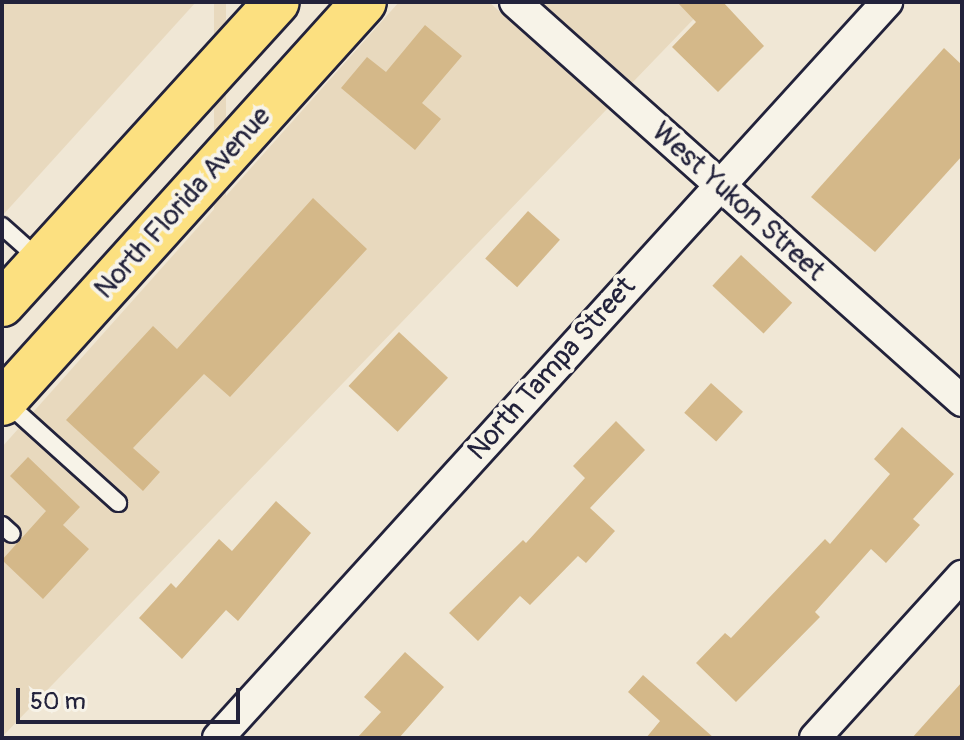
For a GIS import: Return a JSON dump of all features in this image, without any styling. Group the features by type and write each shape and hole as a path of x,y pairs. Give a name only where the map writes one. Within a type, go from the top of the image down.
{"main road":[{"path":"2,304 277,2"},
{"name":"North Florida Avenue","path":"3,402 364,2"},
{"path":"41,261 90,305"}],"street":[{"name":"West Yukon Street","path":"515,2 962,401"},
{"name":"North Tampa Street","path":"218,738 887,2"},
{"path":"815,738 962,576"}],"lane":[{"path":"2,226 41,261"},
{"path":"3,402 118,503"}],"shaded area":[{"path":"2,2 196,2 2,216"},
{"path":"214,2 226,2 226,317 214,317"},
{"path":"399,2 489,2 608,108 2,737 2,447"},
{"path":"541,2 710,2 632,83"}],"building":[{"path":"677,2 723,2 764,46 718,92 672,47 696,22"},
{"path":"425,25 462,56 422,103 441,119 415,150 341,88 367,57 386,72"},
{"path":"944,48 962,65 962,156 875,252 811,197"},
{"path":"313,198 367,249 230,397 204,374 133,448 160,472 143,491 66,420 153,326 177,349"},
{"path":"528,211 560,240 517,287 485,259"},
{"path":"741,255 792,303 764,333 712,286"},
{"path":"399,332 448,378 398,432 349,386"},
{"path":"711,383 743,412 716,441 684,413"},
{"path":"616,421 645,450 590,508 615,531 586,563 578,556 530,605 520,596 478,641 449,613 523,540 526,543 585,478 573,466"},
{"path":"902,427 954,474 913,519 920,525 886,563 871,549 815,612 820,617 736,702 696,663 725,633 731,638 825,539 830,544 890,474 874,459"},
{"path":"28,457 80,507 63,525 89,549 43,599 2,560 46,511 10,476"},
{"path":"276,501 311,533 238,621 226,610 182,659 139,618 171,583 176,588 219,539 232,551"},
{"path":"405,652 444,687 399,738 357,738 381,712 364,697"},
{"path":"643,675 714,738 646,738 660,721 628,692"},
{"path":"962,682 962,738 912,738"}]}
